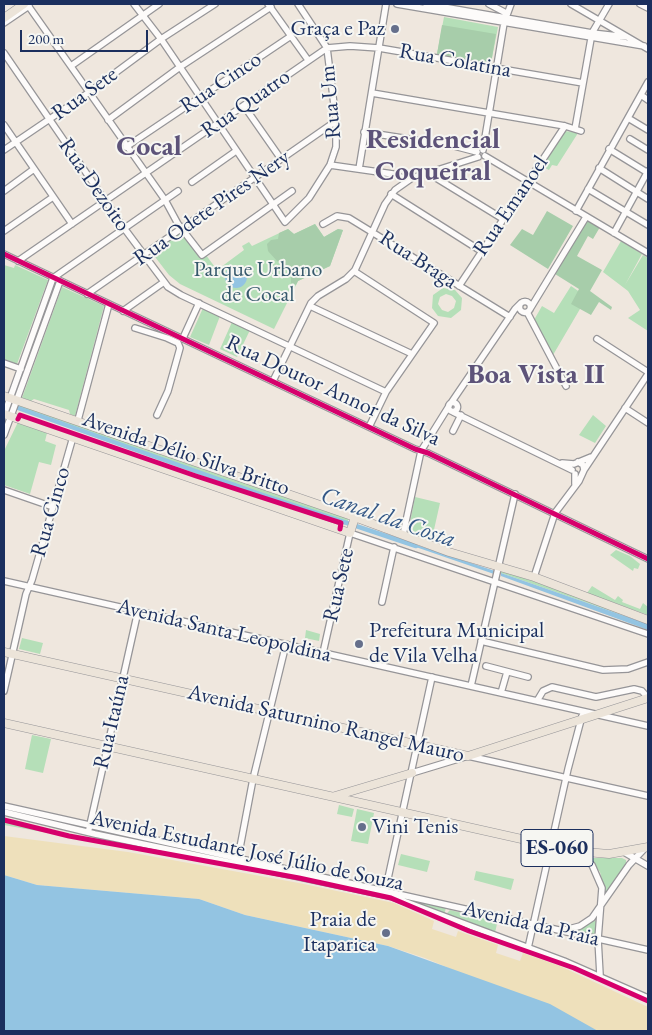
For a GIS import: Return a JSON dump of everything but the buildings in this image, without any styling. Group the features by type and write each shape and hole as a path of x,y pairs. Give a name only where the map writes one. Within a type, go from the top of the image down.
{"main road":[{"path":"4,18 27,5"},
{"name":"Avenida Délio Silva Britto","path":"12,399 78,420 353,525"},
{"name":"Avenida Délio Silva Britto","path":"7,413 73,438 353,525 402,535 496,574 534,577 648,620"},
{"name":"Avenida Saturnino Rangel Mauro","path":"4,652 468,756"},
{"name":"ES-060","path":"468,756 648,698"},
{"name":"ES-060","path":"4,723 549,846 575,851 624,852 645,849"},
{"name":"ES-060","path":"330,796 349,793 412,773"}],"street":[{"path":"134,4 161,39 273,205"},
{"path":"71,66 159,4"},
{"name":"Rua Sete","path":"4,150 88,93 161,39 216,4"},
{"name":"Rua Um","path":"273,205 285,222 309,198 330,166 336,147 336,121 326,48 298,4"},
{"path":"359,169 386,4"},
{"path":"397,4 505,18"},
{"path":"426,4 646,47"},
{"path":"489,4 505,18"},
{"path":"481,154 505,18 511,4"},
{"path":"571,4 646,47"},
{"path":"575,129 591,36 609,4"},
{"path":"640,4 648,8"},
{"path":"4,24 27,5 202,255 292,191"},
{"path":"108,120 180,67 270,6 308,60"},
{"path":"609,35 612,32 612,28"},
{"name":"Rua Cinco","path":"126,147 291,36"},
{"path":"591,36 627,37"},
{"name":"Rua Colatina","path":"326,48 350,46 379,48 444,57 583,83"},
{"name":"Rua Quatro","path":"18,261 326,48"},
{"name":"Rua Dezoito","path":"4,53 124,228 164,282 181,295 386,392"},
{"path":"576,211 648,82"},
{"path":"372,93 565,126 581,131"},
{"path":"641,95 648,100"},
{"path":"244,106 281,159"},
{"path":"628,118 648,130"},
{"name":"Rua Odete Pires Nery","path":"87,294 336,121"},
{"path":"4,125 72,224"},
{"name":"Rua Emanoel","path":"458,286 565,126"},
{"path":"364,132 454,146 481,154 648,253"},
{"path":"630,139 648,150"},
{"path":"609,150 648,172 614,233"},
{"path":"192,182 236,151"},
{"path":"273,381 310,306 318,296 346,279 354,271 391,194 408,180 481,154"},
{"path":"330,166 393,174 408,180"},
{"path":"599,168 648,199"},
{"path":"4,191 34,169"},
{"path":"428,173 503,218"},
{"path":"588,188 648,225"},
{"path":"12,399 53,278 178,191"},
{"path":"391,194 480,251"},
{"path":"4,231 53,197"},
{"name":"Rua Braga","path":"323,224 337,216 344,215 373,231 458,286 511,316"},
{"path":"511,316 516,311 526,310 539,294 586,217"},
{"name":"Rua Doutor Annor da Silva","path":"4,254 515,494 648,559"},
{"path":"354,271 434,323 386,392 369,427"},
{"path":"4,435 7,413 12,399 60,281"},
{"path":"124,311 164,282"},
{"path":"402,535 421,451 443,414 453,408 458,395 511,316 523,302 539,294"},
{"path":"523,302 530,303 526,310"},
{"path":"523,302 566,386"},
{"path":"183,338 199,303"},
{"path":"78,420 109,304"},
{"path":"310,306 412,354"},
{"path":"135,328 167,338 178,343 180,348 168,391 157,414"},
{"path":"534,577 555,514 648,373 597,339"},
{"path":"4,363 21,369"},
{"path":"453,408 460,415 557,462 583,471"},
{"path":"625,408 648,423"},
{"path":"452,431 460,415"},
{"name":"Rua Cinco","path":"4,691 29,587 73,438"},
{"path":"575,467 596,453"},
{"path":"575,467 583,465 583,471"},
{"path":"573,489 575,467"},
{"path":"4,490 53,507"},
{"path":"471,686 515,494"},
{"name":"Rua Sete","path":"323,653 353,525"},
{"name":"Avenida Délio Silva Britto","path":"353,525 394,547 496,574"},
{"path":"382,602 394,547"},
{"path":"496,574 648,634"},
{"name":"Avenida Santa Leopoldina","path":"4,582 648,726"},
{"name":"Rua Itaúna","path":"89,829 138,611"},
{"path":"481,641 603,670 628,669 648,662"},
{"path":"238,858 253,780 286,644"},
{"path":"486,666 528,677"},
{"path":"501,693 507,672"},
{"path":"385,892 432,677"},
{"path":"537,701 543,691 552,687 596,697 634,689 642,692 648,698"},
{"path":"528,948 549,846 583,711"},
{"name":"ES-060","path":"412,773 468,756"},
{"name":"Avenida Saturnino Rangel Mauro","path":"468,756 648,796"},
{"name":"Avenida Estudante José Júlio de Souza","path":"4,806 89,829 385,892"},
{"name":"Avenida Estudante José Júlio de Souza","path":"4,812 238,858 385,892 600,976 648,998"},
{"path":"561,931 576,928 591,918 636,857 645,849"},
{"path":"645,849 648,865"},
{"path":"575,851 588,861 597,874 602,893 598,939 600,976"},
{"path":"624,852 648,865"},
{"name":"Avenida da Praia","path":"385,892 454,906 532,926 648,950"},
{"path":"450,919 446,911 454,906"},
{"path":"591,918 596,918 599,921"}],"green space":[{"path":"444,17 498,27 491,63 437,54"},
{"path":"442,25 496,34 491,63 437,54"},
{"path":"565,131 578,133 557,166 552,165 549,170 541,166"},
{"path":"547,211 573,226 548,269 510,245 522,229 533,235"},
{"path":"587,219 600,227 593,239 588,236 577,256 602,270 590,291 612,307 611,310 599,302 591,315 571,304 579,289 555,274"},
{"name":"Parque Urbano de Cocal","path":"315,224 324,237 338,229 343,230 330,266 298,281 274,329 180,284 169,275 152,253 181,232 200,258 206,255 217,270 244,250 242,246 249,242 252,246 288,229 294,234"},
{"path":"315,224 324,237 338,229 343,230 330,266 298,281 296,285 291,283 291,271 277,261 268,251 267,244 271,240 278,239 279,233 288,229 294,234"},
{"path":"621,241 642,254 625,285 643,255 648,258 648,331 628,318 640,310 628,291 603,272"},
{"path":"4,265 14,268 15,265 48,280 17,364 4,359"},
{"path":"53,285 55,285 16,394 15,393"},
{"path":"571,286 587,297 553,355 534,320 542,306 554,313"},
{"path":"62,287 104,306 75,416 70,414 69,410 34,399 31,401 22,398"},
{"path":"443,288 455,290 462,298 461,310 451,318 438,316 432,308 433,295","holes":["446,294 452,296 456,301 454,308 448,312 442,310 438,304 440,297"]},
{"path":"203,308 220,316 209,345 190,337"},
{"path":"232,322 250,330 237,357 220,349"},
{"path":"20,404 349,518 346,525 18,409"},
{"path":"593,415 606,426 595,443 579,435"},
{"path":"18,422 47,433 45,441 56,445 51,465 39,462 30,494 4,485 4,451"},
{"path":"415,497 440,503 431,543 408,533"},
{"path":"616,550 630,556 640,564 638,569 634,568 633,571 610,555"},
{"path":"501,570 648,621 648,624 501,573"},
{"path":"592,586 615,600 618,596 623,600 622,602 640,609 643,603 648,607 648,615 587,593"},
{"path":"306,630 320,634 319,641 305,638"},
{"path":"22,638 43,643 40,654 19,649"},
{"path":"32,735 51,739 43,773 25,769"},
{"path":"339,805 354,809 352,817 337,814"},
{"name":"Vini Tenis","path":"357,809 374,813 368,844 351,841"},
{"path":"4,821 65,836 4,825"},
{"path":"96,836 170,854 95,840"},
{"path":"401,854 430,861 427,872 398,865"},
{"path":"589,858 622,858 626,860 606,896 600,872"},
{"path":"476,871 514,879 511,890 474,880"},
{"path":"393,894 446,908 444,915"},
{"path":"450,910 495,921 498,919 495,933 449,916 447,913"},
{"path":"593,920 597,921 595,934 576,931"}],"sand":[{"name":"Praia de Itaparica","path":"4,836 128,852 299,883 394,903 434,921 432,929 456,937 458,931 498,945 496,953 520,961 523,953 560,966 648,1007 648,1031 598,1031 425,958 388,946 245,915 199,899 37,885 4,875"}],"water":[{"path":"236,266 244,269 247,277 244,285 236,288 228,285 225,277 228,269"},
{"path":"411,543 495,571 494,574 410,545"},
{"path":"501,573 648,624 648,630 501,576"},
{"path":"4,875 37,885 199,899 245,915 388,946 550,1004 598,1031 4,1031"}],"waterway":[{"name":"Canal da Costa","path":"4,403 260,494 416,546"}],"cycle path":[{"path":"4,254 415,449 428,453 648,559"},
{"path":"18,419 20,415 196,476 341,523 340,529"},
{"path":"4,820 69,836 299,878 391,898 469,931 574,968 648,1001"}],"place":[{"name":"Graça e Paz","path":"395,29"},
{"name":"Prefeitura Municipal de Vila Velha","path":"359,644"},
{"name":"Vini Tenis","path":"362,827"},
{"name":"Praia de Itaparica","path":"386,933"}],"district":[{"name":"Cocal","path":"149,147"},
{"name":"Residencial Coqueiral","path":"433,156"},
{"name":"Boa Vista II","path":"536,375"}]}
